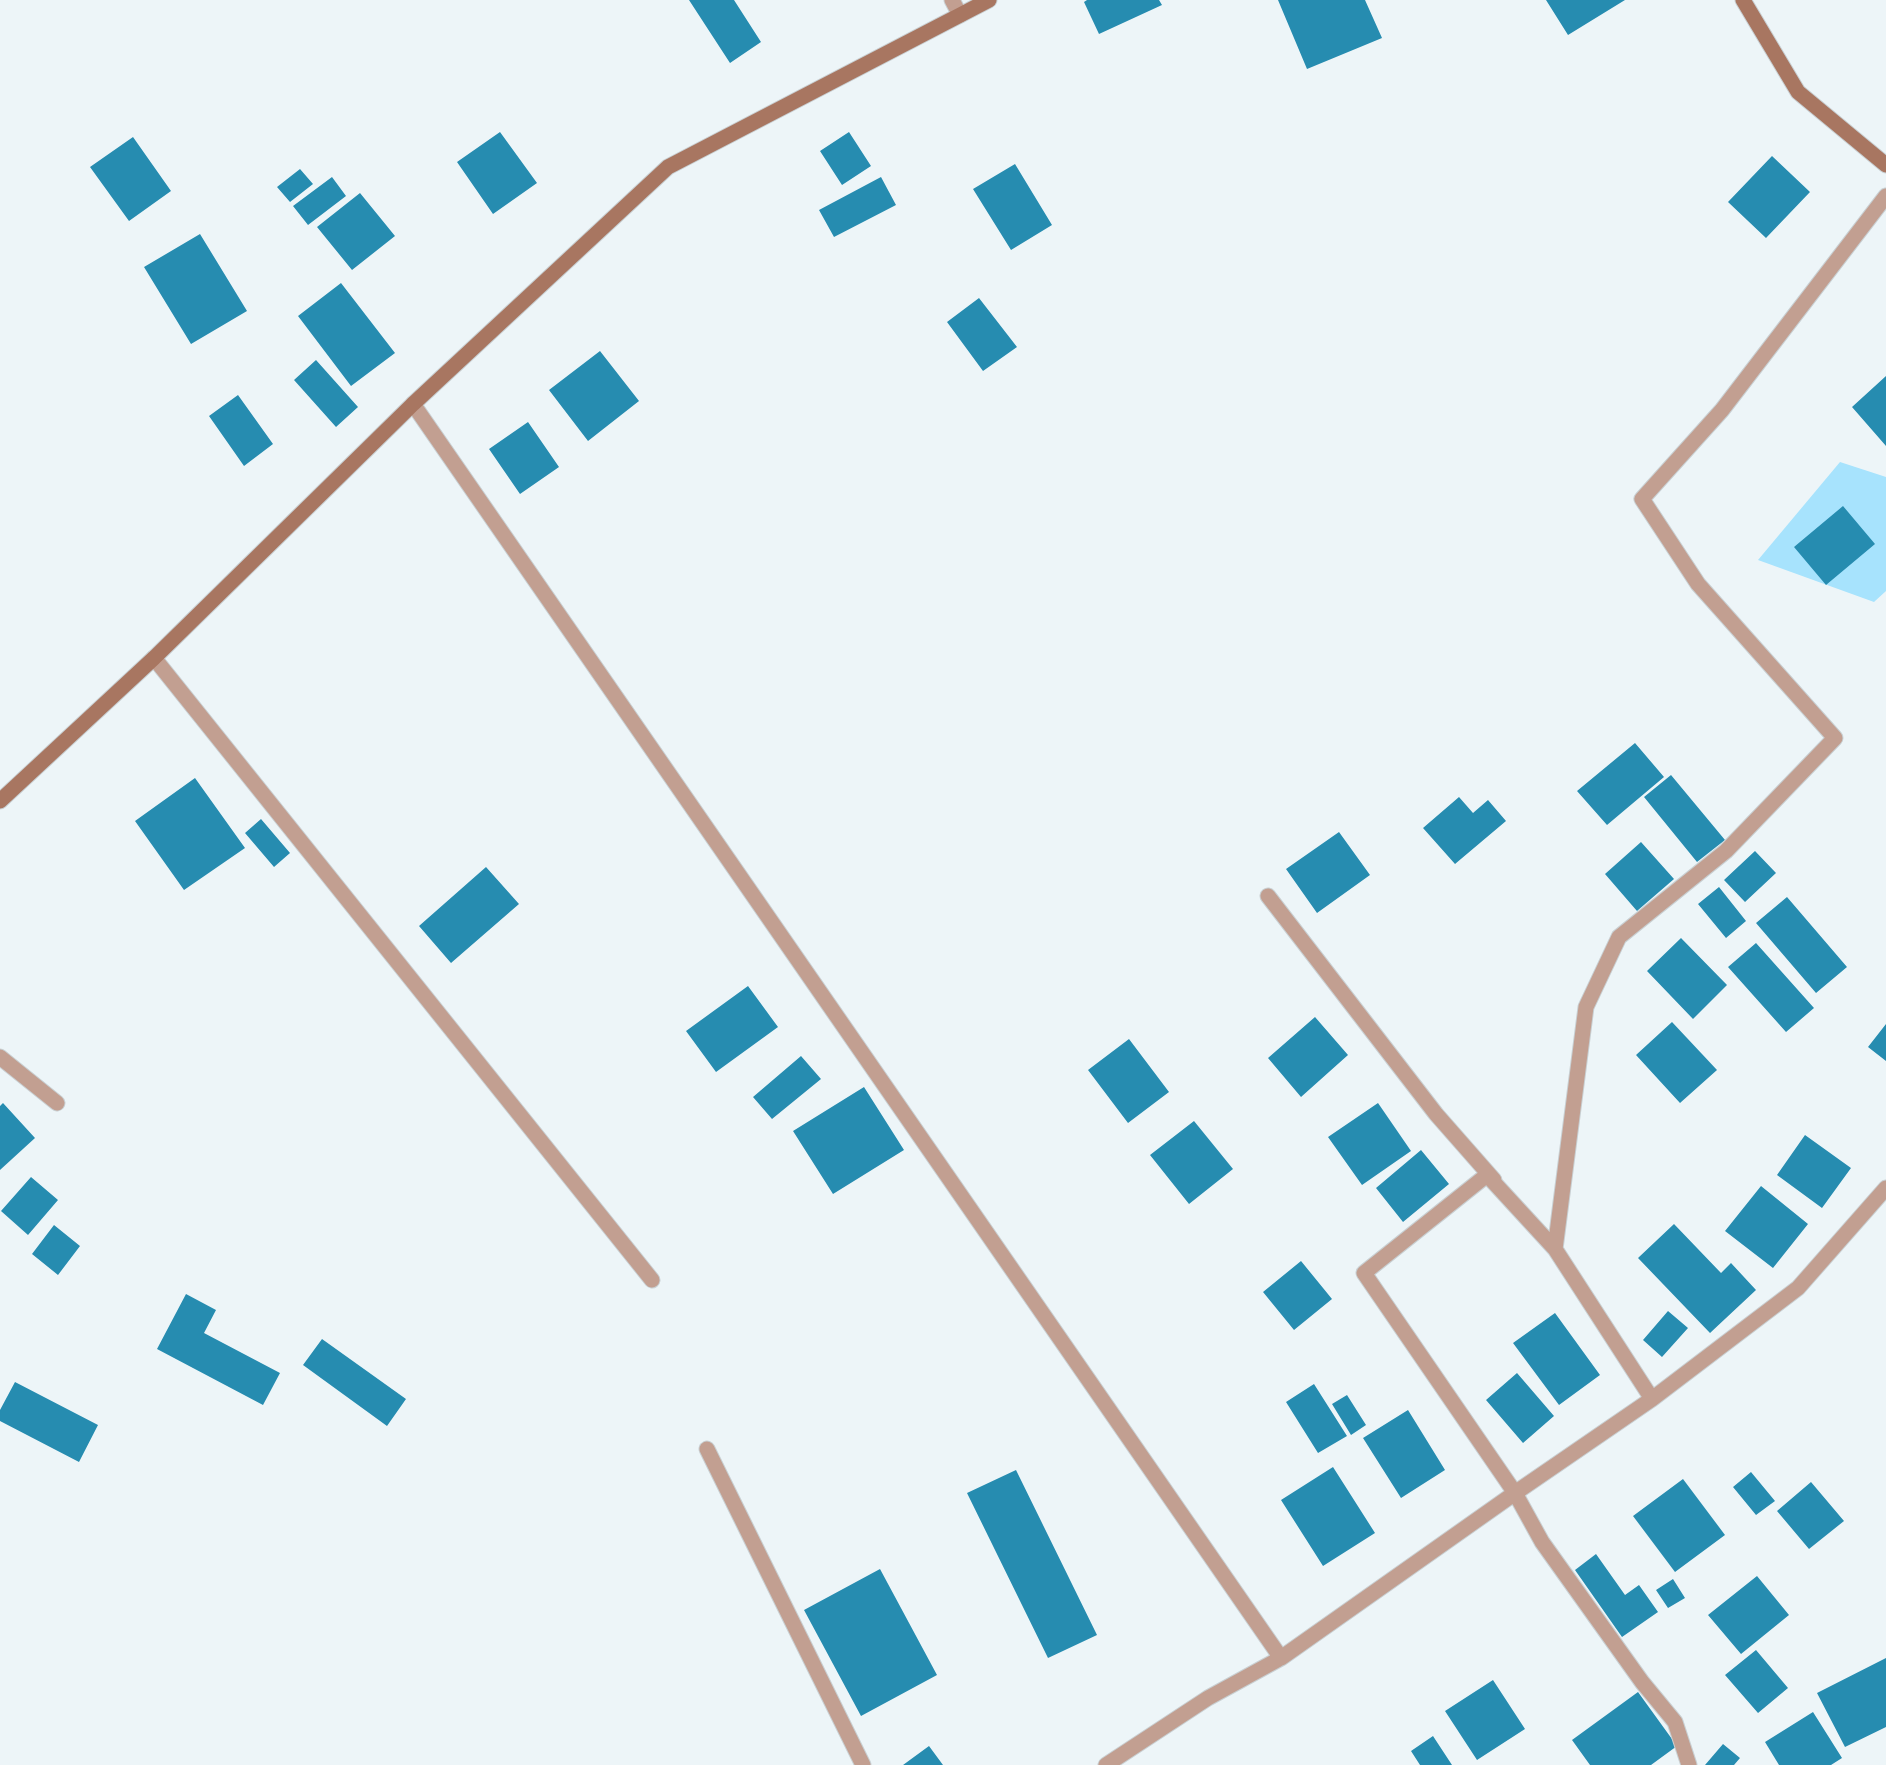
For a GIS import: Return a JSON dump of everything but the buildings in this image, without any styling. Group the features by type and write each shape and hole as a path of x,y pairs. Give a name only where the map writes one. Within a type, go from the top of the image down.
{"street":[{"path":"952,0 960,15"},
{"path":"0,801 154,658 413,404 668,166 989,0"},
{"path":"1743,0 1798,92 1886,165"},
{"path":"1555,1249 1586,1007 1619,937 1726,852 1835,738 1698,584 1642,499 1722,410 1886,196"},
{"path":"413,404 1281,1658"},
{"path":"154,658 652,1280"},
{"path":"1268,896 1436,1114 1555,1249 1652,1399"},
{"path":"0,1057 57,1103"},
{"path":"1555,1249 1487,1175 1364,1273 1515,1493 1542,1542 1642,1682 1675,1722 1689,1765"},
{"path":"1106,1765 1208,1698 1281,1658 1652,1399 1798,1288 1886,1188"},
{"path":"708,1449 863,1765"}],"shaded area":[{"path":"1840,462 1886,477 1886,591 1874,602 1758,560"}]}
